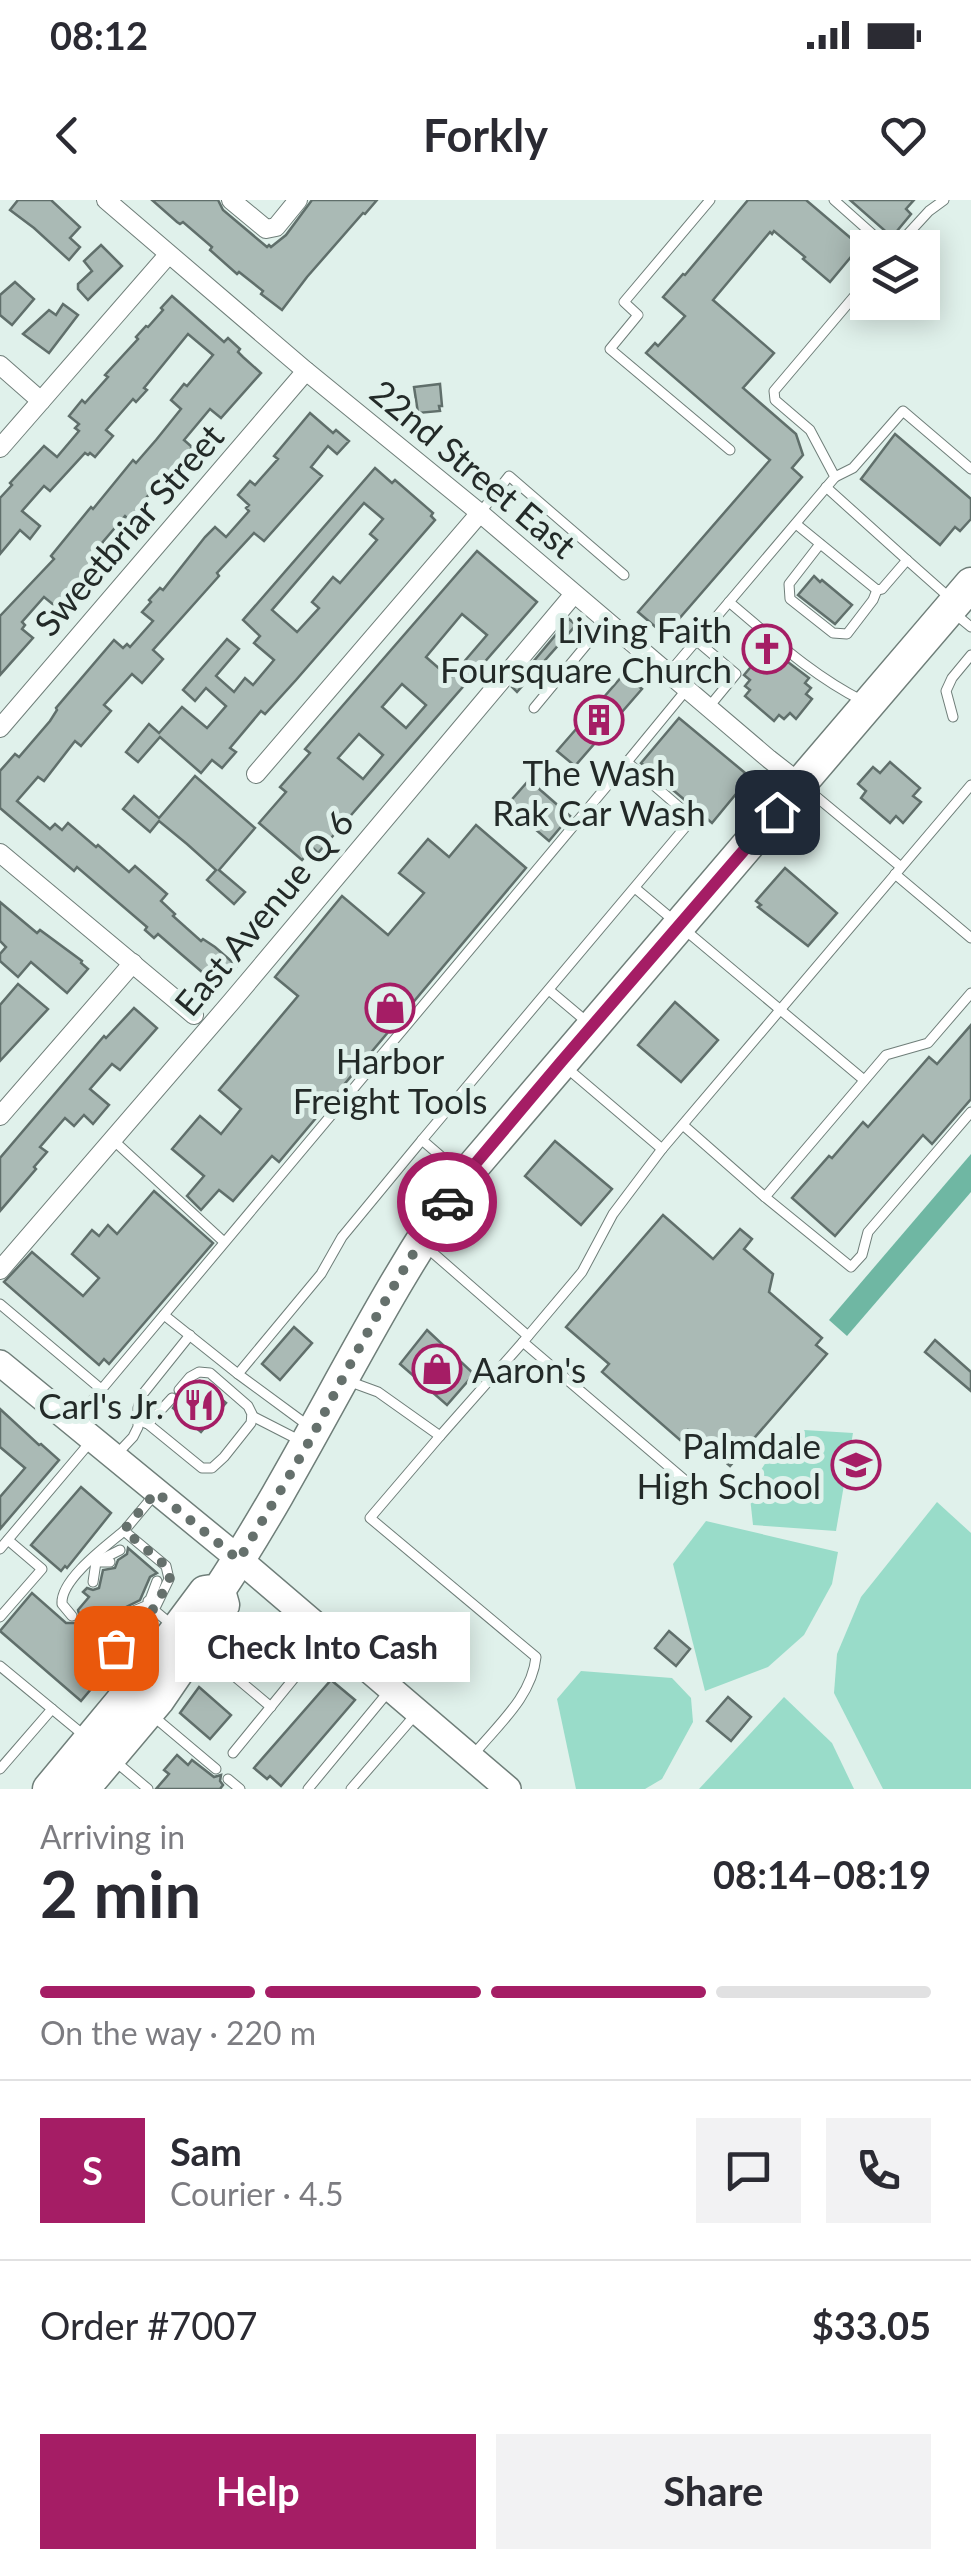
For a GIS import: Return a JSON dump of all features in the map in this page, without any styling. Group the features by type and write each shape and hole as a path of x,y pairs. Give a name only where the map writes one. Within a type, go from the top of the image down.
{"highway":[{"path":"83,1789 164,1616 204,1592 219,1590 421,1242 465,1176 869,704 962,606"},
{"path":"49,1789 148,1712 164,1616"},
{"path":"65,1789 90,1752 100,1749"}],"street":[{"name":"22nd Street East","path":"106,200 306,372 801,784"},
{"path":"230,200 266,230 276,226 298,200"},
{"path":"0,448 168,255"},
{"path":"0,366 41,401"},
{"name":"Sweetbriar Street","path":"0,728 306,372"},
{"path":"256,774 480,514"},
{"name":"East Avenue Q 6","path":"0,1270 574,594"},
{"path":"0,853 194,1016"},
{"name":"East Avenue Q 6","path":"0,1116 133,962"},
{"path":"2,1367 239,1560 508,1789"}],"lane":[{"path":"710,200 624,302 638,315 610,348 730,450"},
{"path":"834,200 870,230"},
{"path":"910,230 944,200"},
{"path":"835,477 810,430 775,400 774,392 850,301"},
{"path":"668,674 826,487 853,468 903,411 971,469"},
{"path":"480,514 509,476 624,575"},
{"path":"826,487 962,606"},
{"path":"796,524 877,590"},
{"path":"820,544 789,584 790,599 832,633 847,634 877,590"},
{"path":"877,590 908,560"},
{"path":"730,602 813,672 869,704"},
{"path":"534,708 606,621"},
{"path":"696,641 736,674 708,708"},
{"path":"953,717 946,691 971,655"},
{"path":"0,1549 83,1431 102,1390 687,689"},
{"path":"238,1374 320,1274 342,1237 687,825 686,813 626,762"},
{"path":"801,784 969,933"},
{"path":"471,1757 529,1687 536,1657 370,1518 582,1272 613,1214 662,1150 971,785"},
{"path":"634,888 864,1080"},
{"path":"549,990 593,1027"},
{"path":"766,1197 886,1055 928,1043 971,992"},
{"path":"561,1062 662,1150"},
{"path":"683,1126 851,1267 862,1255 868,1232 971,1112"},
{"path":"112,1139 224,1242"},
{"path":"422,1140 465,1176"},
{"path":"421,1242 687,1482"},
{"path":"0,1304 102,1390"},
{"path":"164,1314 311,1437"},
{"path":"114,1457 144,1423 190,1377 199,1372 210,1373 248,1406 251,1424 224,1456 206,1469 144,1423 138,1408 142,1396 190,1336"},
{"path":"341,1378 378,1392 440,1436"},
{"path":"252,1416 311,1437"},
{"path":"72,1616 62,1604 63,1592 156,1492"},
{"path":"99,1639 116,1648 164,1616 170,1579 166,1566 124,1530"},
{"path":"0,1618 42,1568 8,1540"},
{"path":"94,1560 120,1550"},
{"path":"94,1560 110,1562"},
{"path":"92,1582 94,1560"},
{"path":"157,1581 164,1616"},
{"path":"129,1614 164,1616 271,1706"},
{"path":"233,1753 328,1636"},
{"path":"0,1666 148,1789"},
{"path":"308,1789 391,1689"},
{"path":"0,1769 52,1709"},
{"path":"148,1712 216,1769"},
{"path":"351,1789 418,1712"},
{"path":"228,1779 240,1789"}],"shaded area":[{"path":"971,1154 971,1192 847,1336 829,1320"},
{"path":"804,1430 853,1433 836,1531 753,1525 749,1488 778,1444"},
{"path":"937,1502 971,1533 971,1789 883,1789 834,1693 837,1654 861,1597"},
{"path":"706,1521 838,1552 832,1584 804,1635 768,1667 705,1691 673,1564"},
{"path":"581,1671 672,1678 691,1698 693,1722 662,1779 645,1789 576,1789 557,1699"},
{"path":"784,1697 832,1743 854,1789 699,1789"}],"building":[{"path":"18,200 51,200 80,227 70,238 80,247 69,260 10,210"},
{"path":"152,200 218,200 223,210 271,247 286,235 312,200 377,200 282,310 183,222 177,222"},
{"path":"748,200 806,200 850,237 850,258 830,282 774,231 770,232 713,300 774,353 743,388 796,434 803,455 792,468 802,477 665,635 638,612 770,460 646,353 655,343 658,346 685,316 663,297"},
{"path":"850,200 914,200 906,209 911,214 898,230 884,230"},
{"path":"101,245 122,266 88,300 78,284 92,271 84,261"},
{"path":"15,282 34,299 12,325 0,315 0,295"},
{"path":"172,296 224,342 228,338 261,373 221,418 210,409 184,440 192,447 185,459 157,484 129,520 125,516 102,543 107,546 66,596 55,606 44,597 22,622 22,629 33,638 0,675 0,616 54,559 51,556 91,507 156,440 181,409 171,400 213,355 188,334 144,388 147,390 136,402 133,399 106,430 113,436 95,457 85,453 50,491 44,486 22,511 40,526 30,539 20,530 0,554 0,498 44,446 57,457 79,431 75,428 79,424 69,416 108,377 105,375"},
{"path":"63,304 78,315 49,353 23,334 49,310 56,315"},
{"path":"440,384 440,411 418,413 414,387"},
{"path":"310,413 349,441 337,454 328,446 311,467 322,476 264,541 254,533 217,573 219,576 153,650 163,659 142,683 132,674 104,705 111,711 81,746 75,741 44,781 38,777 17,801 50,829 55,824 62,830 68,823 129,872 135,866 167,894 161,901 173,916 237,966 216,990 206,982 209,978 158,934 154,938 145,930 147,927 77,867 74,871 0,808 0,771 15,754 19,757 114,640 123,648 127,644 130,647 153,621 142,612 149,600 160,588 163,590 205,537 215,527 226,537 249,511 249,505 238,495 250,481 255,485 278,459 274,456"},
{"path":"895,434 971,499 971,519 960,531 955,527 940,545 861,479"},
{"path":"375,468 433,513 435,520 296,680 265,714 261,711 230,748 236,752 222,768 212,760 201,773 160,737 138,762 126,752 149,724 159,733 182,707 207,728 226,706 206,688 195,701 183,690 227,639 239,649 216,676 234,692 245,678 253,685 274,660 254,643 260,636 243,620","holes":["364,503 383,519 370,534 377,540 340,583 333,577 312,602 319,608 297,632 272,610"]},
{"path":"477,551 537,602 318,853 313,848 302,860 259,823 286,792 280,787 310,753 305,749","holes":["462,614 487,635 450,678 426,657","402,684 426,705 406,728 382,707","359,734 383,755 363,779 338,758"]},
{"path":"814,576 852,605 835,624 798,595"},
{"path":"569,619 576,625 517,692 512,687"},
{"path":"771,654 777,660 780,656 809,678 805,683 811,688 806,694 812,699 796,719 790,713 784,719 779,715 774,721 745,696 750,680 744,675 760,656 766,660"},
{"name":"The Wash Rak Car Wash","path":"624,674 642,689 575,766 557,751"},
{"path":"679,718 750,777 712,823 641,763"},
{"path":"890,762 920,788 913,796 921,802 903,823 896,816 890,823 861,798 866,791 858,784 873,767 880,773"},
{"path":"195,776 255,828 219,870 245,892 234,904 207,880 216,870 187,844 159,821 150,832 123,809 134,796 159,818"},
{"path":"529,780 570,816 549,841 507,805"},
{"path":"476,825 526,868 279,1162 272,1156 233,1201 219,1190 201,1210 187,1196 204,1176 172,1149 200,1116 221,1134 241,1109 219,1090 298,996 275,977 342,896 388,935 424,893 399,873 428,839 449,857"},
{"path":"785,868 837,913 808,946 758,907 761,905 756,901"},
{"path":"0,902 88,969 67,993 31,962 18,977 0,961 6,947 0,941"},
{"path":"18,984 48,1009 0,1061 0,1005"},
{"path":"675,1002 718,1040 681,1082 638,1045"},
{"path":"134,1008 157,1028 120,1070 112,1064 90,1089 109,1105 93,1124 84,1115 74,1126 65,1118 40,1147 47,1152 36,1169 0,1211 0,1158 104,1036"},
{"path":"971,1025 971,1099 932,1144 923,1135 835,1236 792,1198 863,1122 868,1127 929,1057 937,1064"},
{"path":"555,1141 612,1189 581,1225 525,1176"},
{"path":"154,1191 213,1243 109,1364 104,1359 99,1365 4,1282 32,1252 83,1296 99,1278 72,1254 92,1230 99,1236 108,1225 117,1234"},
{"path":"663,1215 713,1259 740,1229 752,1239 744,1249 773,1274 769,1292 822,1338 816,1345 827,1354 730,1466 688,1430 680,1440 602,1372 609,1364 566,1327"},
{"path":"294,1327 312,1343 280,1380 262,1364"},
{"name":"Aaron's","path":"427,1330 474,1374 447,1405 400,1364"},
{"path":"935,1340 971,1372 971,1391 925,1352"},
{"name":"Carl's Jr.","path":"200,1381 226,1403 201,1432 173,1408"},
{"path":"0,1409 59,1460 0,1529 0,1497 25,1468 0,1447"},
{"path":"81,1487 111,1513 61,1571 31,1545"},
{"path":"128,1548 157,1573 150,1577 140,1600 122,1609 124,1619 120,1624 115,1620 104,1633 97,1631 92,1635 93,1646 113,1663 81,1701 0,1631 32,1593 66,1623 76,1623 80,1618 78,1610 89,1597 83,1592 99,1588 103,1570 115,1568"},
{"path":"256,1621 282,1643 266,1663 239,1641"},
{"path":"669,1631 690,1649 676,1666 655,1648"},
{"path":"331,1680 355,1700 281,1786 270,1776 267,1779 254,1768"},
{"path":"199,1687 231,1715 210,1739 180,1713"},
{"path":"728,1697 751,1717 731,1741 707,1721"},
{"path":"177,1755 188,1765 192,1760 214,1777 221,1775 223,1785 220,1789 156,1789 169,1774 164,1770"}],"way so far":[{"path":"116,1648 154,1610 170,1579 166,1566 124,1530 156,1492 239,1560 402,1272 447,1202"}],"place":[{"name":"Living Faith Foursquare Church","path":"767,649"},
{"name":"The Wash Rak Car Wash","path":"599,720"},
{"name":"Harbor Freight Tools","path":"390,1008"},
{"name":"Aaron's","path":"437,1369"},
{"name":"Carl's Jr.","path":"199,1405"},
{"name":"Palmdale High School","path":"856,1465"},
{"name":"Check Into Cash","path":"116,1648"}],"route":[{"path":"447,1202 561,1062 777,812"}]}
